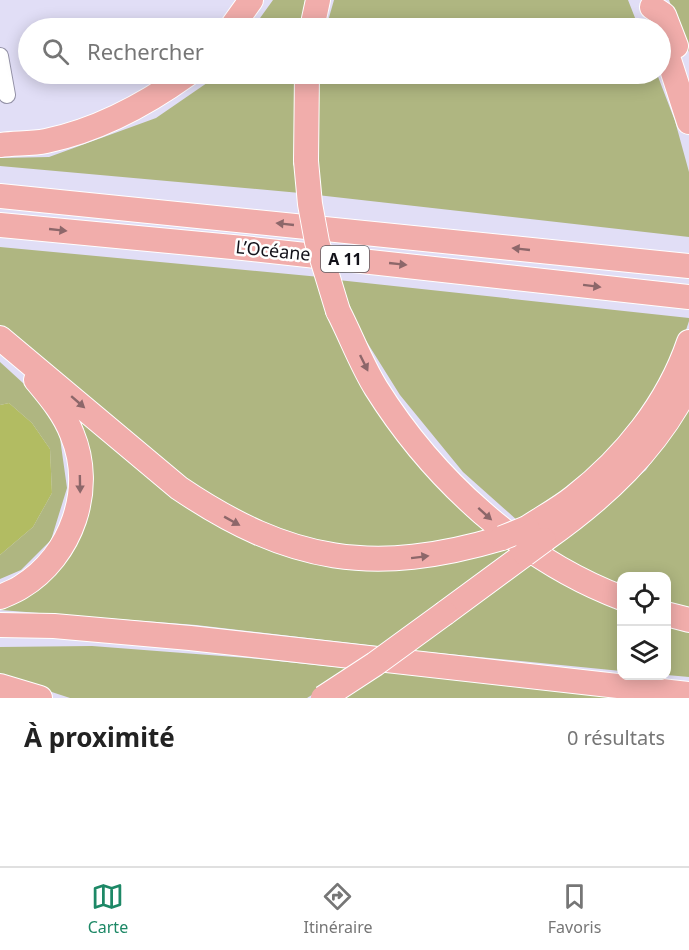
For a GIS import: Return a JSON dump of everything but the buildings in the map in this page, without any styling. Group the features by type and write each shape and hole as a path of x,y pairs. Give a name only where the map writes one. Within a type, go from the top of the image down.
{"highway":[{"path":"238,18 251,0"},
{"path":"314,18 318,0"},
{"path":"671,33 689,79"},
{"path":"671,66 689,122"},
{"path":"0,145 45,141 91,128 128,113 174,84"},
{"path":"307,84 306,162 317,242 338,311 376,387 413,439 452,483 488,517 528,549 566,572 617,596"},
{"name":"L’Océane","path":"0,196 689,266"},
{"name":"L’Océane","path":"0,225 255,249 689,297"},
{"path":"663,263 689,262"},
{"path":"0,339 179,488 204,505 258,534 296,548 332,555 383,560 436,555 502,538 532,541 581,513 634,464 661,431 689,384"},
{"path":"323,698 375,664 445,613 532,541 572,499 615,461 657,408 675,376 688,345"},
{"path":"0,349 36,381 65,419 77,451 81,483 78,510 62,547 51,562 21,587 0,597"},
{"path":"671,615 689,620"},
{"path":"0,625 54,626 190,638 689,694"},
{"path":"0,634 190,638"},
{"path":"0,686 40,698"}],"lane":[{"path":"0,56 7,95"}],"green space":[{"path":"273,0 305,0 302,18 260,18"},
{"path":"334,0 628,0 635,18 329,18"},
{"path":"669,0 689,0 689,52"},
{"path":"205,84 298,84 300,193 0,166 0,158 49,157 156,118"},
{"path":"317,84 661,84 675,121 689,172 689,237 317,195"},
{"path":"0,247 320,277 330,309 493,531 430,548 322,547 221,509 0,333"},
{"path":"338,280 689,318 689,321 681,345 658,394 597,470 518,521 463,472 400,395 348,312"},
{"path":"0,362 35,394 59,431 67,488 51,540 21,570 0,579 0,555 33,527 52,493 50,449 32,423 9,403 0,405"},
{"path":"60,399 199,514 237,536 280,552 508,542 519,550 385,647 196,625 0,610 43,579 85,513"},
{"path":"9,403 32,423 50,449 52,493 33,527 0,555 0,405"},
{"path":"689,406 689,615 671,609 671,572 617,572 617,588 550,548 646,470"},
{"path":"533,560 617,604 617,671 408,650"},
{"path":"671,622 689,627 689,677 671,675"},
{"path":"92,646 354,669 307,698 70,698 0,675 0,647"},
{"path":"382,669 629,698 337,698"}]}
